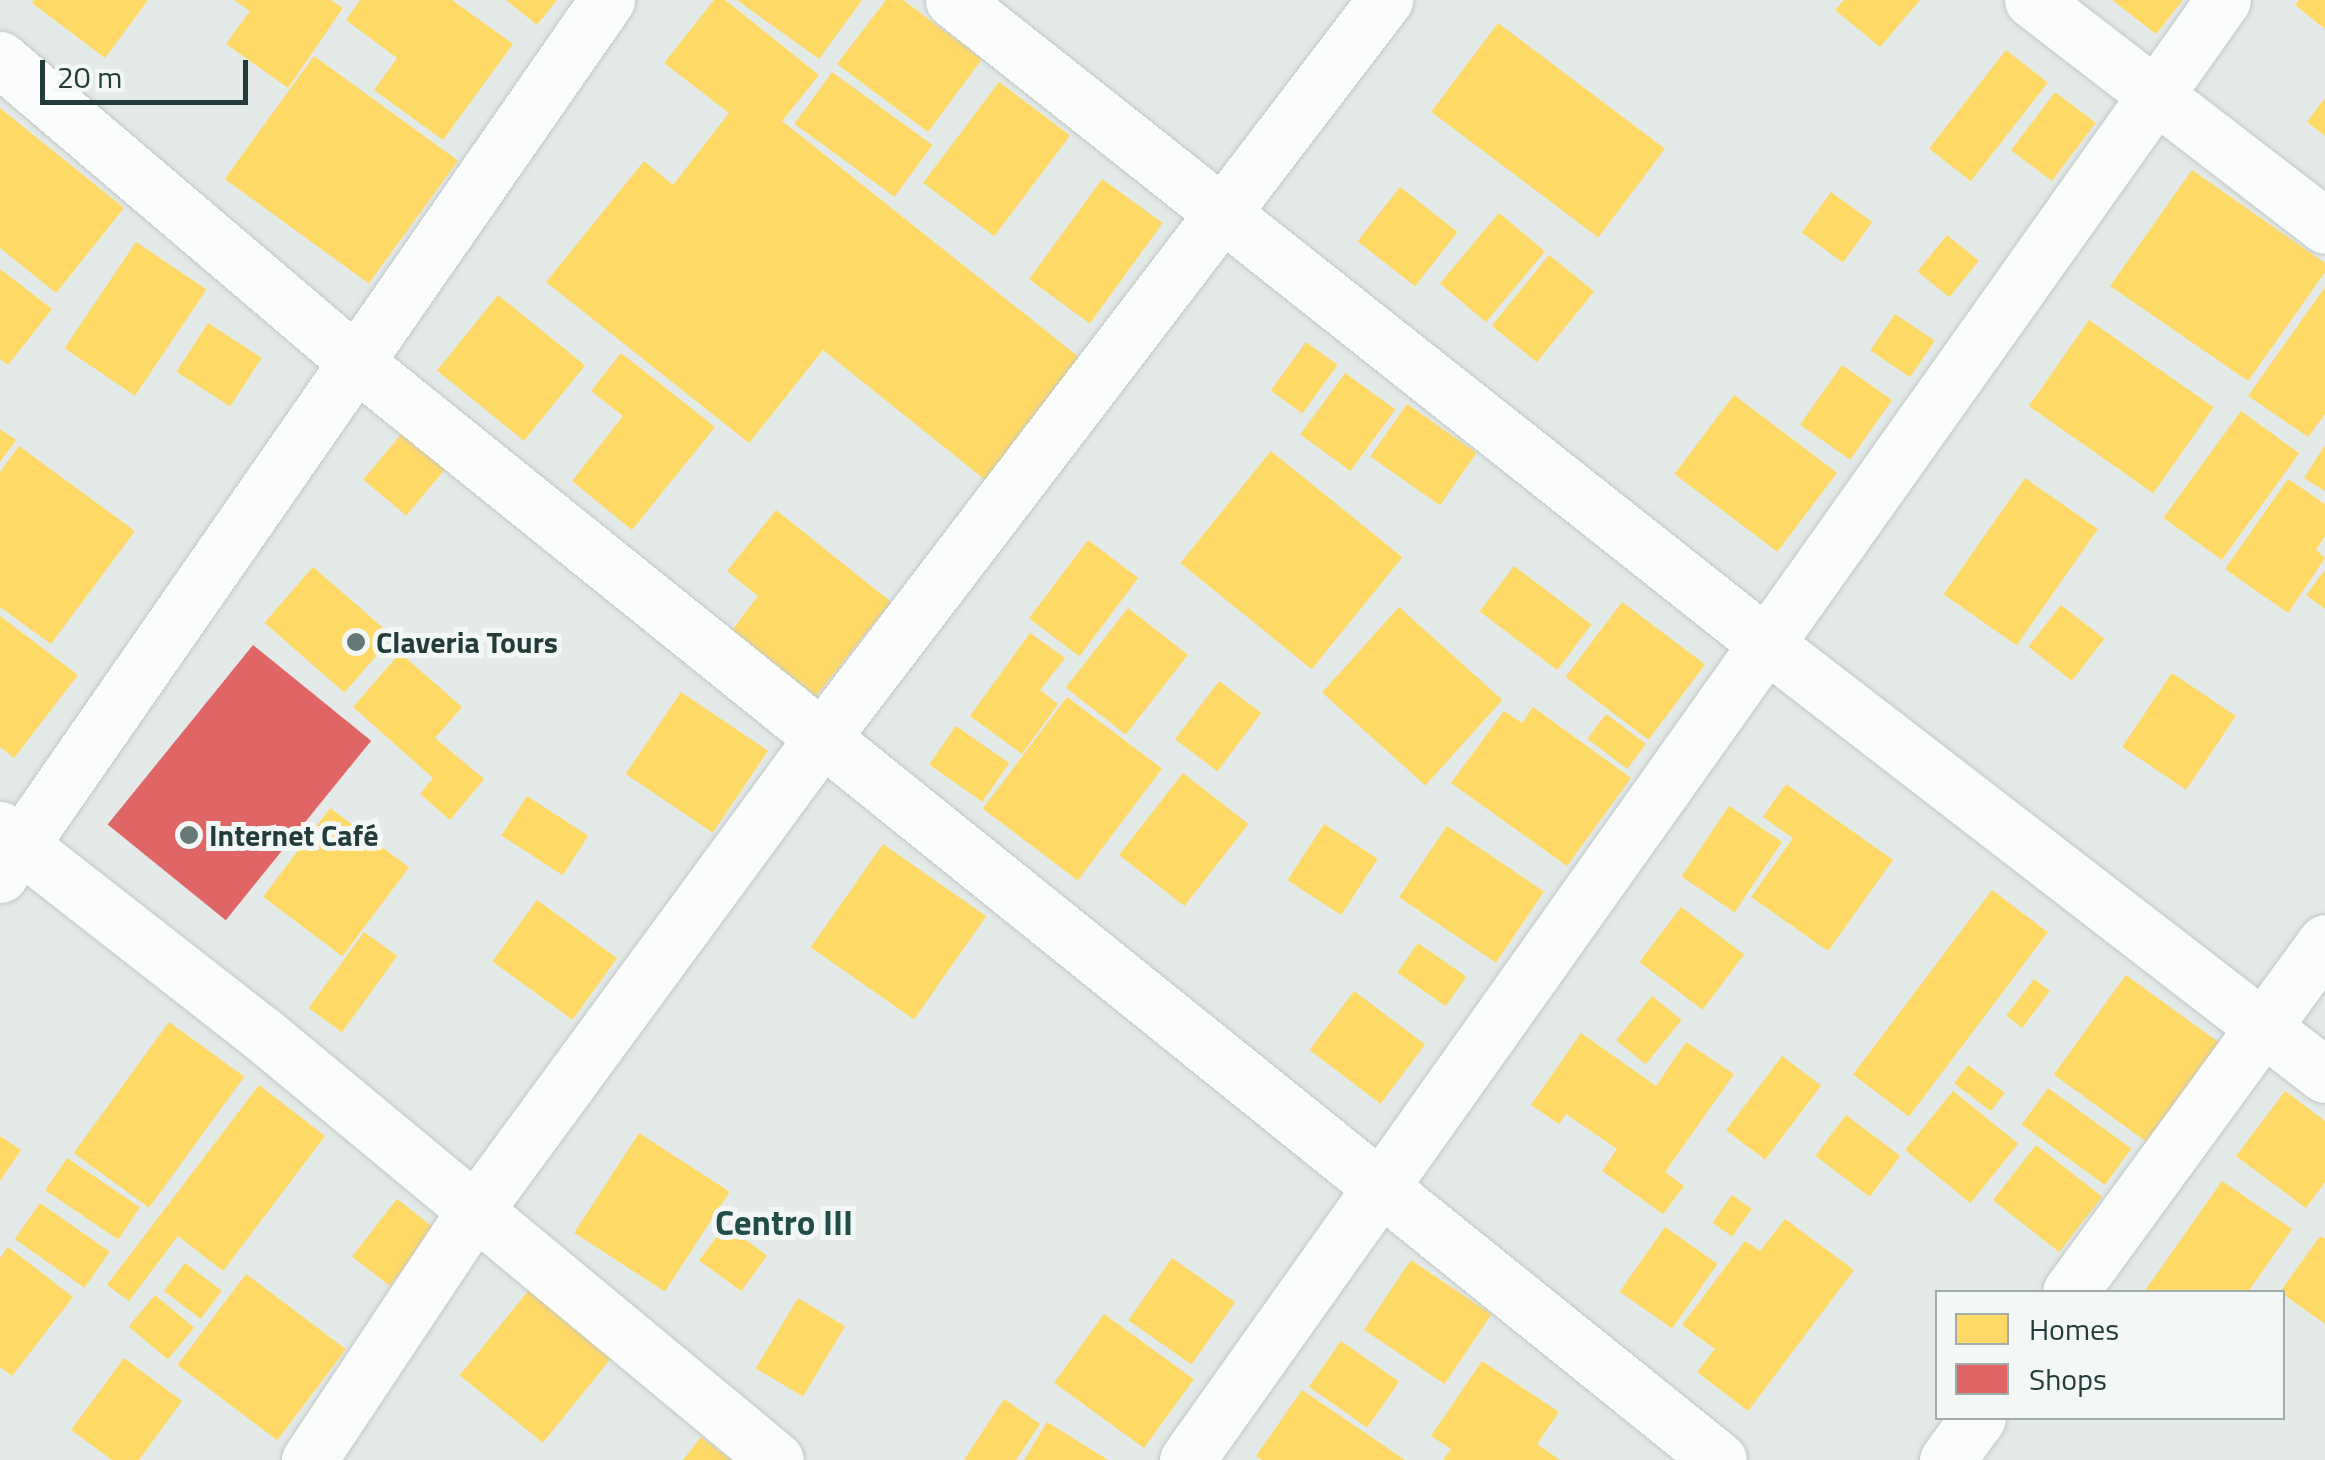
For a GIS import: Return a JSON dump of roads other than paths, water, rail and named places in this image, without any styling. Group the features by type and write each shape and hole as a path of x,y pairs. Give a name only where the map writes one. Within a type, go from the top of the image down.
{"street":[{"path":"607,0 358,364 6,850 260,1032 776,1460"},
{"path":"953,0 1764,643 2325,1075"},
{"path":"310,1460 474,1212 824,735 1385,0"},
{"path":"2032,0 2325,226"},
{"path":"1187,1460 2223,0"},
{"path":"0,59 358,364 824,735 1719,1460"},
{"path":"2071,1290 2325,942"},
{"path":"1948,1460 1977,1420"}],"place":[{"name":"Claveria Tours","path":"356,642"},
{"name":"Internet Café","path":"189,835"}],"district":[{"name":"Centro III","path":"784,1222"}]}
